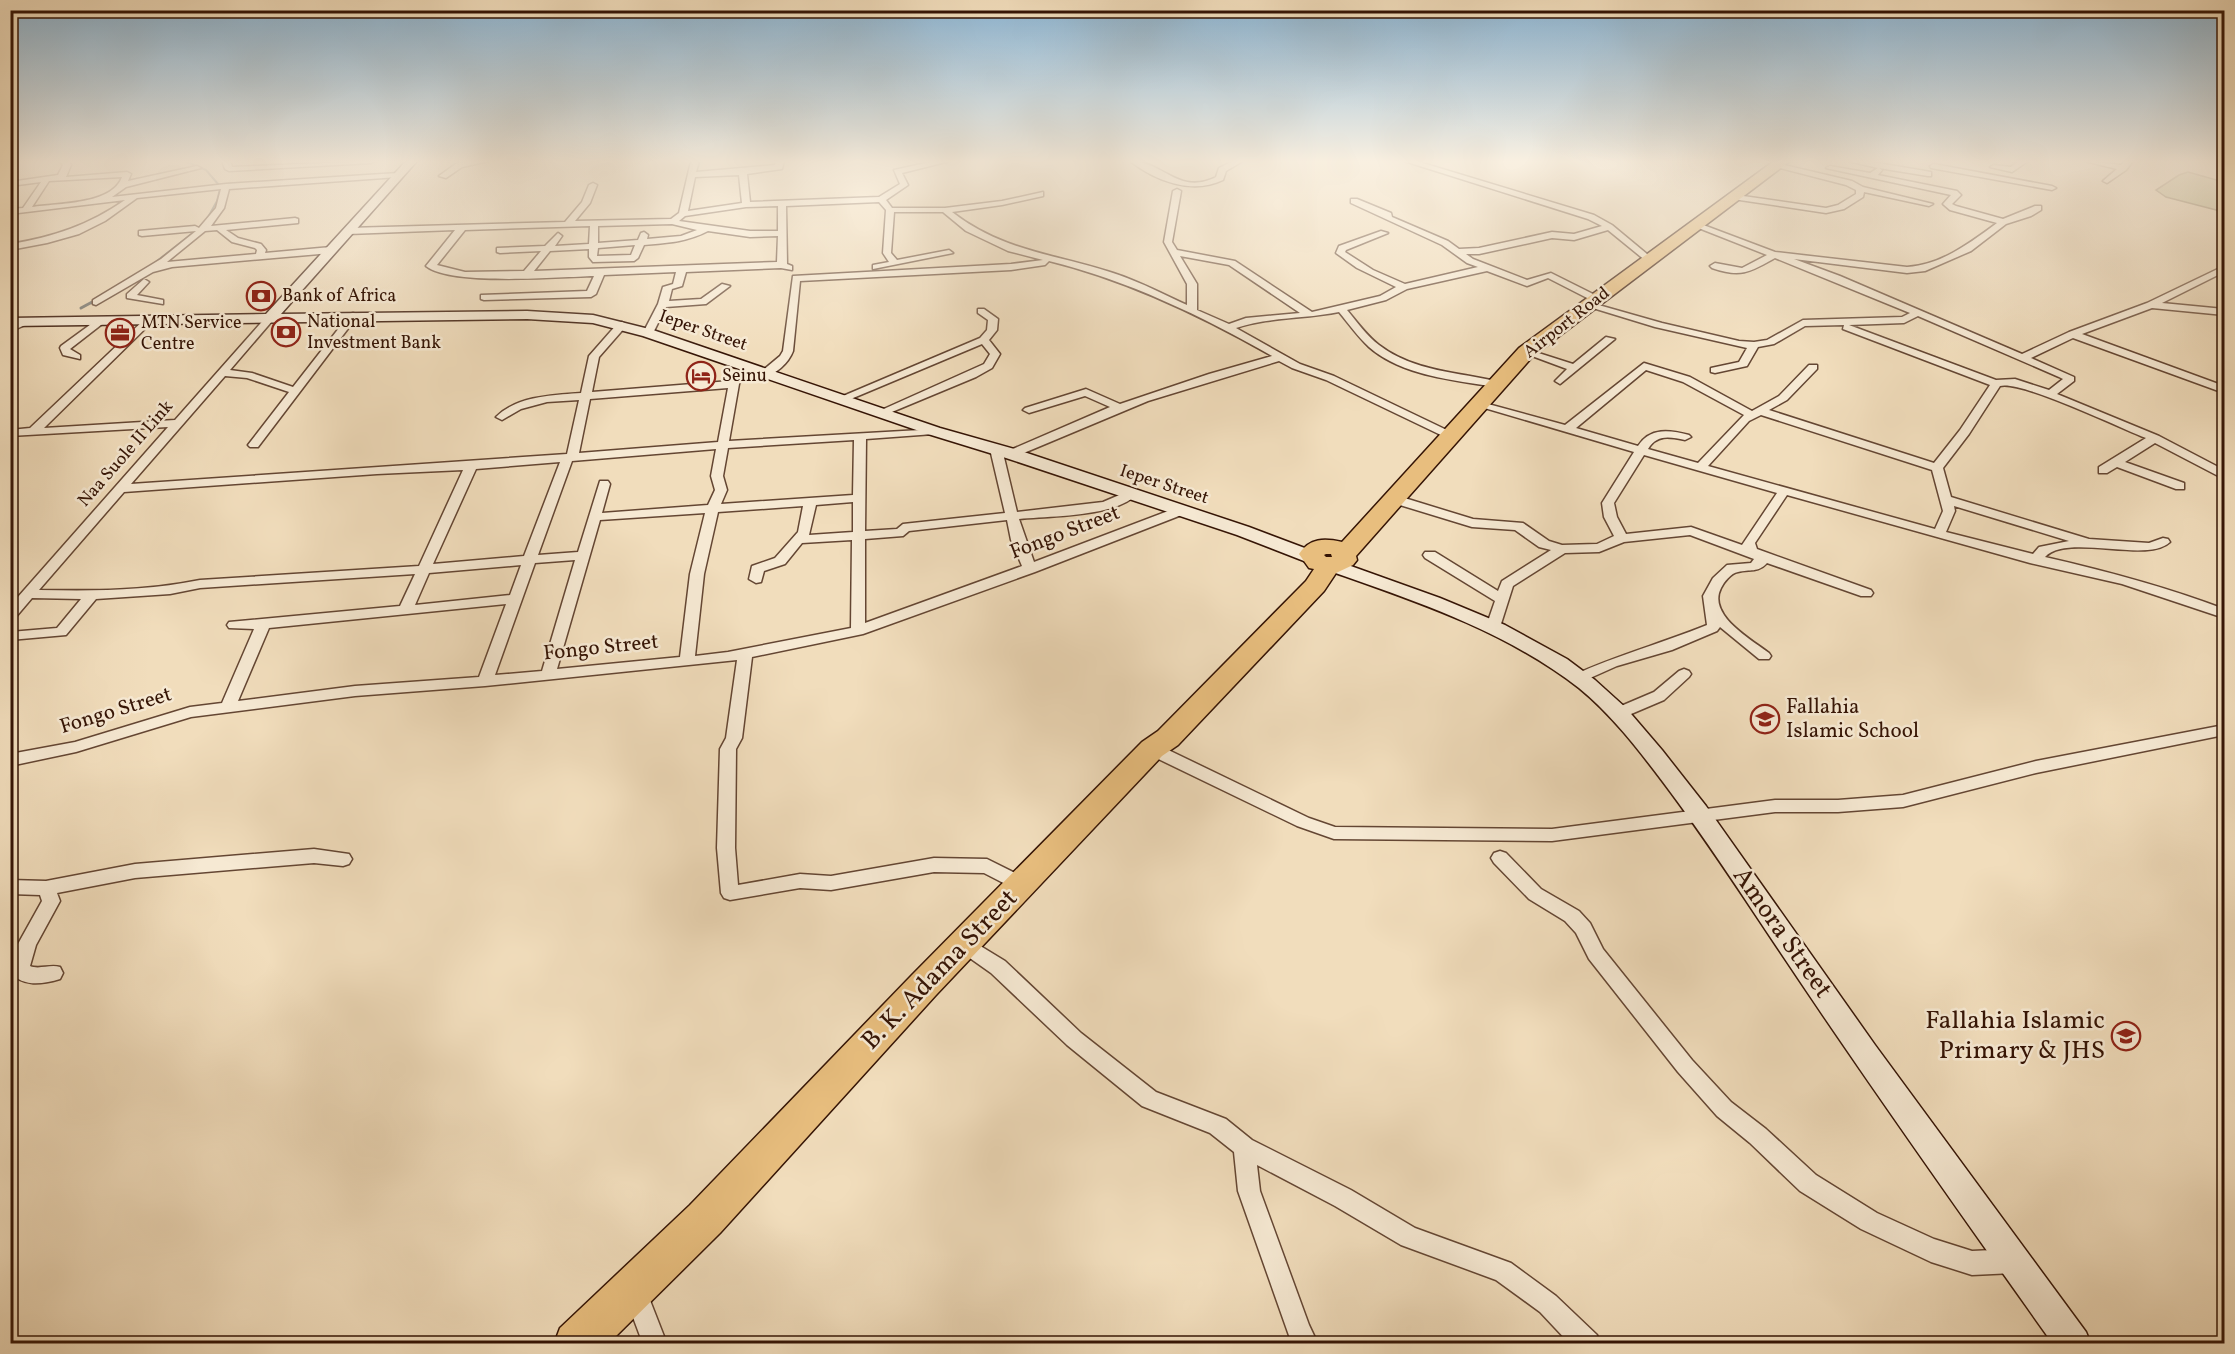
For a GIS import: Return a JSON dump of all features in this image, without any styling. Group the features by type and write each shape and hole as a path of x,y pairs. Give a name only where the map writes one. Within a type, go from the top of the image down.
{"highway":[{"name":"Airport Road","path":"1328,556 1387,507 1449,435 1526,352 1695,225"},
{"name":"B. K. Adama Street","path":"576,1344 705,1219 964,944 1152,749 1168,738 1315,586 1328,556"}],"street":[{"path":"10,247 57,240 95,224"},
{"path":"96,302 144,274 204,224"},
{"path":"142,233 260,224"},
{"path":"270,318 354,224"},
{"path":"348,231 564,224"},
{"path":"594,224 593,259 610,261 634,258 643,242 645,229"},
{"path":"679,224 750,234 781,233"},
{"path":"781,224 782,265"},
{"path":"891,224 887,254 895,263"},
{"path":"963,224 1011,249 1060,260 1119,278 1228,327 1296,366 1330,378 1449,435"},
{"path":"1171,224 1168,242 1192,284 1192,310"},
{"path":"1402,224 1445,243 1456,252 1488,268 1527,283 1548,275 1592,302 1659,325 1731,342 1755,345 1770,342 1803,323 1839,324 1904,320 1916,313"},
{"path":"1603,224 1649,259"},
{"path":"1715,266 1727,270 1744,271 1776,254 1907,270 1922,269 1968,249 2000,224"},
{"path":"1695,225 1776,254 2024,357 2070,379 2050,394"},
{"path":"1456,252 1471,253 1552,235 1574,237 1609,227"},
{"path":"219,228 235,240 258,246 262,250 260,255"},
{"path":"500,250 643,242 690,237 707,228"},
{"path":"461,229 431,266 443,273 453,274 600,273 782,265 794,270 796,278 788,351 785,358 759,371 739,376 734,384 721,444 717,476 721,490 711,509 702,547 687,661"},
{"path":"1383,233 1342,248 1340,253 1349,261 1388,282 1404,287"},
{"path":"526,274 558,236"},
{"path":"144,274 172,264 331,250"},
{"path":"1174,252 1232,263 1310,315"},
{"path":"829,276 949,253"},
{"path":"796,278 1000,267 1060,260"},
{"path":"1228,327 1246,321 1310,315 1341,309 1383,298 1404,287 1488,268"},
{"path":"648,333 663,304 668,287 677,286 682,269"},
{"path":"2024,357 2073,334 2150,305 2224,269"},
{"path":"484,297 591,294 600,273"},
{"path":"144,274 148,277 130,296 160,302"},
{"path":"663,304 703,302 725,286"},
{"path":"2150,305 2179,305 2224,312"},
{"path":"1341,309 1375,347 1395,358 1438,374 1496,384"},
{"path":"842,399 984,340 992,330 993,319 981,311"},
{"name":"Ieper Street","path":"17,322 539,315 593,319 648,333 934,431 1012,454 1243,531 1328,556"},
{"path":"254,445 353,316"},
{"name":"Naa Suole II Link","path":"10,615 270,318"},
{"path":"33,432 148,320"},
{"path":"76,357 67,353 65,348 100,321"},
{"path":"10,329 17,322"},
{"path":"1839,324 1996,384"},
{"path":"485,681 569,458 594,356 622,326"},
{"path":"2073,334 2224,390"},
{"path":"1560,381 1610,339"},
{"path":"882,412 972,375 988,366 994,354 984,340"},
{"path":"1715,370 1743,364 1755,345"},
{"path":"1526,352 1575,368"},
{"path":"1012,454 1120,408 1230,370 1282,357"},
{"path":"1568,429 1644,366 1701,384 1721,399 1756,413 1937,468"},
{"path":"1701,466 1745,419 1783,398 1813,367"},
{"path":"277,384 314,368"},
{"path":"221,373 248,375 296,391"},
{"path":"1937,468 1965,432 1996,384 2001,381 2050,394 2156,438 2224,475"},
{"path":"502,417 517,407 546,399 734,384"},
{"path":"1029,410 1086,392 1120,408"},
{"path":"1477,404 1939,534 2148,587 2224,614"},
{"path":"10,433 178,423"},
{"path":"119,489 373,470 471,466 721,444 934,431"},
{"path":"1621,538 1617,526 1608,515 1608,503 1648,439 1666,433 1685,437"},
{"path":"858,631 860,436"},
{"path":"2103,470 2156,438"},
{"path":"996,449 1018,540 1030,569"},
{"path":"2115,462 2180,486"},
{"path":"405,611 471,466"},
{"path":"1937,468 1949,511 1939,534"},
{"path":"548,675 604,484"},
{"path":"1579,678 1612,663 1666,647 1712,628 1715,623 1710,596 1728,571 1736,567 1755,567 1761,562 1760,557 1752,551 1748,543 1785,490"},
{"path":"796,540 903,532 903,528 1013,518 1103,506 1115,503 1131,494"},
{"path":"595,517 859,498"},
{"path":"1945,499 2088,543"},
{"path":"756,579 757,569 780,561 804,533 810,501"},
{"path":"1387,507 1472,524 1518,526 1544,544 1562,549 1599,548 1621,538 1691,531 1866,593"},
{"name":"Fongo Street","path":"10,760 76,747 189,712 228,706 355,691 687,661 745,654 858,631 1030,569 1180,511"},
{"path":"2035,560 2044,550 2053,547 2088,543 2150,547 2163,542"},
{"path":"1493,627 1507,584 1562,549"},
{"path":"10,597 170,590 200,584 359,575 584,555"},
{"path":"1430,555 1501,599"},
{"name":"Amora Street","path":"1328,556 1493,627 1579,678 1619,713 1702,817 1870,1061 2074,1344"},
{"path":"10,636 61,632 92,595"},
{"path":"234,625 516,599"},
{"path":"1714,609 1727,627 1764,656"},
{"path":"228,706 263,624"},
{"path":"745,654 734,738 728,749 726,848 730,893 800,881 831,883 933,865 987,866 1023,885"},
{"path":"1619,713 1659,696 1683,674"},
{"path":"1152,749 1303,822 1334,833 1552,835 1775,806 1838,806 1903,801 2036,767 2224,730"},
{"path":"10,887 46,888 84,879 158,869 314,856 343,859"},
{"path":"1500,858 1535,894 1572,916 1583,928 1596,954 1685,1066 1724,1109 1758,1136 1808,1183 1869,1221 1931,1250 1972,1263 2014,1262"},
{"path":"46,888 51,901 27,944 19,969 30,976 53,973"},
{"path":"964,944 998,967 1074,1039 1149,1099 1218,1126 1244,1147 1343,1198 1409,1237 1503,1270 1548,1304 1588,1344"},
{"path":"1244,1147 1249,1191 1299,1332 1306,1344"},
{"path":"634,1287 655,1344"}],"waterway":[{"path":"148,268 198,229"},
{"path":"91,303 98,299"},
{"path":"81,308 94,301"}],"place":[{"name":"Bank of Africa","path":"261,296"},
{"name":"National Investment Bank","path":"286,332"},
{"name":"MTN Service Centre","path":"120,333"},
{"name":"Seinu","path":"701,376"},
{"name":"Fallahia Islamic School","path":"1765,719"},
{"name":"Fallahia Islamic Primary & JHS","path":"2126,1036"}]}
